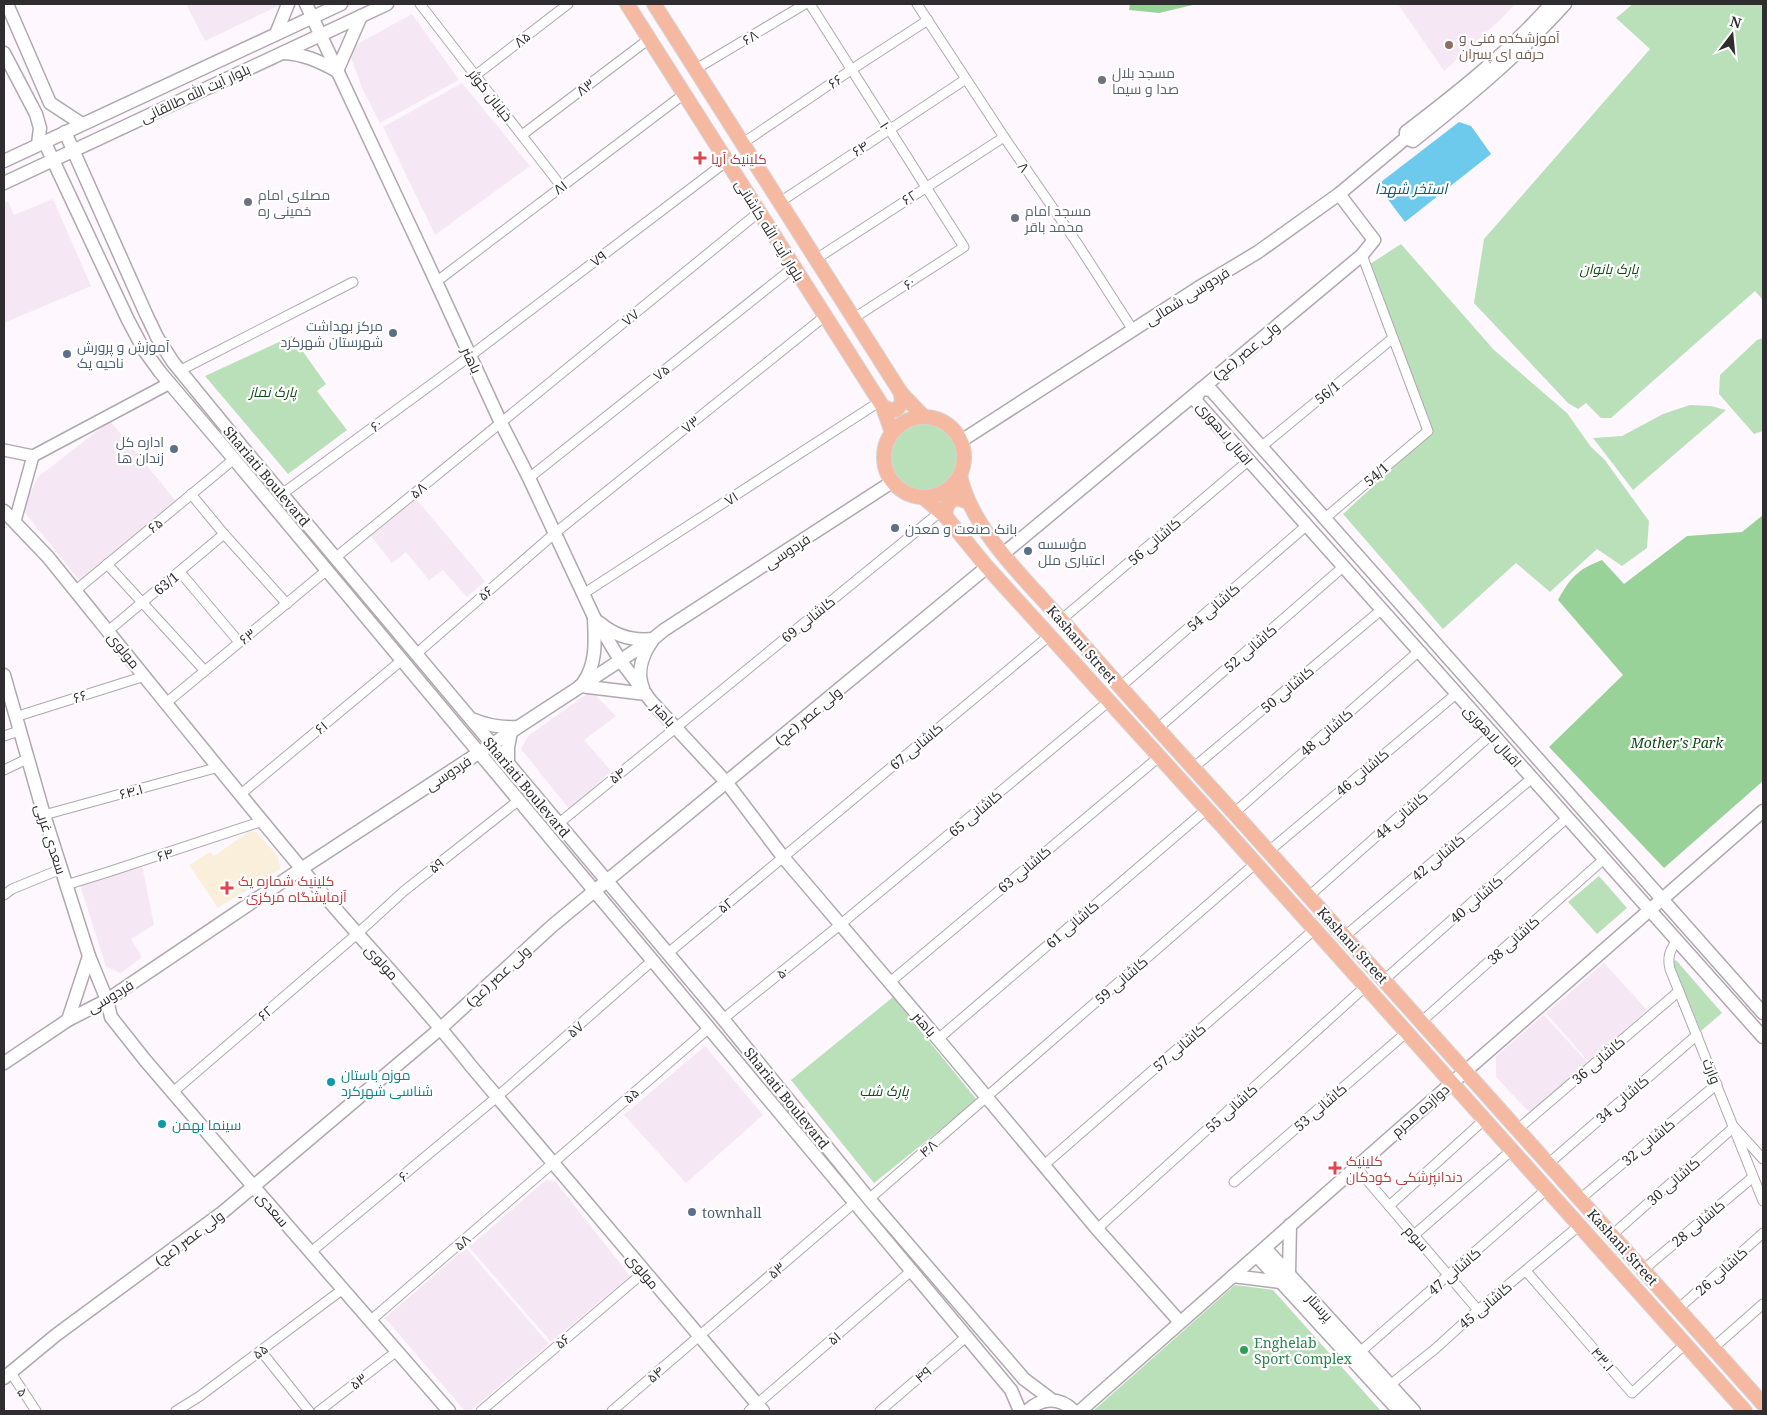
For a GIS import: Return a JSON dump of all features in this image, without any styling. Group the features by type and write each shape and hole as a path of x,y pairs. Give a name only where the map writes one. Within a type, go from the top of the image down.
{"main road":[{"path":"276,34 288,4"},
{"name":"باهنر","path":"306,4 500,422 529,478 594,616 620,660 646,694 726,783 783,857 1097,1229 1180,1322"},
{"name":"بلوار آیت الله طالقانی","path":"4,161 341,4"},
{"name":"بلوار آیت الله طالقانی","path":"4,183 387,4"},
{"name":"بلوار آیت الله کاشانی","path":"627,4 881,404 892,433"},
{"path":"635,4 705,114 705,128"},
{"path":"645,4 712,109 724,115"},
{"name":"بلوار آیت الله کاشانی","path":"654,4 902,393 924,417"},
{"name":"فردوسی شمالی","path":"1406,138 1406,132 1486,68 1529,30 1551,4"},
{"name":"فردوسی شمالی","path":"1406,138 1413,141 1488,80 1536,35 1565,4"},
{"path":"7,6 50,104 48,115 43,117 36,114"},
{"path":"282,53 311,57 337,71 361,16"},
{"name":"Shariati Boulevard","path":"4,53 36,114 40,128 41,143 52,160 144,350 170,384 328,570 1011,1390 1020,1411"},
{"path":"50,104 82,124"},
{"name":"Shariati Boulevard","path":"65,132 157,337 173,362 508,765 723,1019 869,1199 1024,1379 1052,1400 1060,1401 1074,1411"},
{"name":"فردوسی شمالی","path":"961,441 1258,252 1338,194 1406,138"},
{"name":"ولی عصر (عج)","path":"1003,554 1362,256 1374,240 1338,194"},
{"path":"170,384 181,370"},
{"name":"اقبال لاهوری","path":"1763,1013 1211,390 1201,389 1195,400 1763,1037"},
{"path":"881,404 892,410 900,407 902,393"},
{"path":"924,417 936,419 947,424 956,432 961,441 964,458 960,475 945,492 923,497 908,494 892,482 886,471 884,458 886,445 897,427 908,420 924,417"},
{"name":"Kashani Street","path":"960,475 968,502 1003,554 1157,729 1269,851 1763,1404"},
{"name":"فردوسی","path":"4,1063 68,1020 106,1000 301,869 892,482"},
{"name":"Kashani Street","path":"923,497 943,514 1048,636 1256,863 1745,1411"},
{"path":"943,514 950,502 957,498 968,502"},
{"name":"مولوی","path":"4,511 48,557 301,869 441,1028 698,1336 756,1409"},
{"name":"ولی عصر (عج)","path":"7,1375 56,1335 198,1232 441,1028 552,926 987,567"},
{"path":"594,616 606,628 619,635 633,639 653,639"},
{"path":"594,616 594,654 590,670 580,686 646,694 640,679 640,672 645,652 653,639"},
{"name":"سعدی غربی","path":"4,675 44,816 89,956 106,1000"},
{"path":"1466,705 1479,693"},
{"path":"470,718 485,725 515,729 508,747 508,765"},
{"name":"دوازده محرم","path":"1080,1411 1356,1166 1763,811"},
{"path":"1696,962 1708,950"},
{"path":"68,1020 89,956"},
{"name":"سعدی","path":"106,1000 110,1017 253,1186 449,1411"},
{"path":"854,1203 869,1199"},
{"path":"1233,1276 1285,1278 1290,1225"},
{"name":"پرستار","path":"1261,1252 1399,1411"},
{"name":"پرستار","path":"1285,1278 1360,1352 1414,1411"},
{"path":"1674,1331 1688,1320"},
{"path":"1027,1411 1043,1401 1052,1400"}],"street":[{"name":"خیابان کوثر","path":"420,4 561,186"},
{"name":"۸۵","path":"476,75 568,4"},
{"name":"۶۸","path":"696,69 805,4"},
{"name":"۱۰","path":"810,4 964,247"},
{"name":"۸","path":"917,4 1133,330"},
{"name":"۶۶","path":"743,144 928,20"},
{"name":"۸۳","path":"522,135 649,39"},
{"name":"۶۴","path":"780,202 966,79"},
{"name":"۸۱","path":"436,282 684,94"},
{"name":"۶۲","path":"816,259 1004,137"},
{"name":"۷۹","path":"470,356 727,161"},
{"name":"۷۷","path":"500,422 759,212"},
{"name":"۶۰","path":"854,318 964,247"},
{"path":"1362,256 1393,338"},
{"name":"۷۵","path":"529,478 794,267"},
{"path":"181,370 353,282"},
{"name":"۷۳","path":"555,533 825,316"},
{"name":"54/1","path":"1324,519 1428,431 1393,338"},
{"name":"56/1","path":"1261,447 1393,338"},
{"name":"۶۰","path":"282,494 470,356"},
{"path":"4,450 33,456 170,384"},
{"name":"۷۱","path":"583,594 881,404"},
{"name":"۵۸","path":"336,558 500,422"},
{"path":"14,521 33,456"},
{"name":"۶۵","path":"75,590 234,459"},
{"name":"کاشانی 56","path":"1061,620 1248,461"},
{"path":"192,494 224,534 287,604"},
{"name":"کاشانی 69","path":"676,727 943,514"},
{"name":"کاشانی 54","path":"1120,687 1306,526"},
{"name":"۵۶","path":"416,654 555,533"},
{"name":"63/1","path":"108,631 224,534"},
{"path":"107,564 205,671"},
{"name":"کاشانی 52","path":"1157,729 1343,567"},
{"name":"۶۳","path":"166,702 328,570"},
{"path":"180,572 240,642"},
{"name":"کاشانی 50","path":"1193,768 1381,610"},
{"name":"کاشانی 67","path":"783,857 1048,636"},
{"name":"کاشانی 48","path":"1234,813 1418,652"},
{"name":"۶۱","path":"241,794 402,660"},
{"name":"۶۶","path":"15,717 145,676"},
{"name":"کاشانی 46","path":"1269,851 1456,694"},
{"name":"کاشانی 65","path":"841,924 1108,702"},
{"name":"۵۴","path":"558,824 676,727"},
{"path":"4,736 19,732"},
{"name":"کاشانی 44","path":"1309,896 1492,734"},
{"name":"کاشانی 63","path":"890,982 1159,756"},
{"path":"4,770 27,759"},
{"name":"۶۴.۱","path":"44,816 219,767"},
{"name":"کاشانی 42","path":"1345,936 1532,778"},
{"name":"۵۹","path":"357,934 404,891 519,800"},
{"name":"کاشانی 61","path":"938,1039 1207,809"},
{"name":"کاشانی 40","path":"1384,980 1568,818"},
{"name":"۶۴","path":"66,884 263,822"},
{"name":"۵۲","path":"667,954 783,857"},
{"name":"کاشانی 38","path":"1421,1022 1604,859"},
{"name":"کاشانی 59","path":"987,1097 1256,863"},
{"path":"4,895 12,889 61,869"},
{"name":"۵۰","path":"723,1019 841,924"},
{"name":"کاشانی 57","path":"1044,1165 1315,929"},
{"name":"۶۲","path":"173,1092 357,934"},
{"name":"وارث","path":"1676,941 1669,953 1668,960 1763,1202"},
{"name":"۵۷","path":"497,1097 653,960"},
{"name":"کاشانی 55","path":"1097,1229 1366,986"},
{"name":"کاشانی 36","path":"1518,1129 1679,991"},
{"name":"۵۵","path":"553,1163 709,1028"},
{"name":"کاشانی 53","path":"1234,1182 1407,1032"},
{"name":"کاشانی 34","path":"1548,1164 1696,1035"},
{"name":"کاشانی 32","path":"1580,1199 1717,1084"},
{"name":"۶۰","path":"311,1252 497,1097"},
{"name":"۴۸","path":"869,1199 987,1097"},
{"path":"1389,1206 1485,1119"},
{"path":"1734,1127 1763,1159"},
{"name":"کاشانی 30","path":"1612,1235 1734,1127"},
{"path":"1414,1235 1512,1150"},
{"name":"۵۸","path":"370,1321 553,1163"},
{"name":"سوم","path":"1356,1166 1478,1310"},
{"name":"کاشانی 28","path":"1643,1270 1753,1177"},
{"name":"کاشانی 47","path":"1360,1352 1547,1189"},
{"name":"۵۳","path":"698,1336 854,1203"},
{"name":"کاشانی 45","path":"1390,1385 1580,1225"},
{"name":"کاشانی 26","path":"1678,1309 1763,1233"},
{"name":"۵۱","path":"756,1409 911,1271"},
{"name":"۴۳.۱","path":"1526,1271 1632,1392 1685,1344"},
{"name":"۵۶","path":"481,1411 644,1272"},
{"name":"۵۵","path":"176,1411 343,1290"},
{"path":"1713,1348 1763,1304"},
{"name":"۵۴","path":"612,1411 698,1336"},
{"name":"۴۹","path":"880,1411 966,1337"},
{"path":"261,1351 309,1411"},
{"name":"۵۳","path":"319,1411 397,1351"},
{"name":"۵","path":"7,1375 36,1411"}],"shaded area":[{"path":"186,4 282,4 205,41"},
{"name":"آموزشکده فنی و حرفه ای پسران","path":"1398,4 1515,4 1444,71"},
{"path":"412,14 459,80 380,123 362,88 348,49"},
{"path":"462,83 530,166 435,235 383,127"},
{"path":"53,199 91,286 4,323 4,203 8,201 14,215"},
{"path":"110,421 176,501 80,581 22,509 38,477"},
{"path":"416,499 485,581 467,597 443,570 429,580 406,552 392,563 371,536"},
{"path":"591,691 616,716 584,740 611,771 570,810 521,749 528,736"},
{"name":"کلینیک شماره یک - آزمایشگاه مرکزی","path":"250,831 256,832 278,856 280,869 218,908 189,865 210,852 214,856"},
{"path":"142,865 154,925 131,939 142,957 121,973 106,967 80,885"},
{"path":"1604,963 1647,1010 1589,1062 1546,1013"},
{"path":"1544,1015 1588,1063 1533,1110 1528,1111 1496,1077 1496,1056"},
{"path":"705,1046 763,1115 686,1183 624,1115"},
{"path":"546,1180 555,1181 630,1276 551,1342 469,1247"},
{"path":"466,1248 549,1344 470,1411 465,1411 385,1318"}],"green space":[{"path":"1130,4 1197,4 1159,13 1129,10"},
{"name":"پارک بانوان","path":"1633,4 1763,4 1763,300 1755,291 1611,418 1601,418 1586,403 1578,409 1568,403 1474,303 1484,239 1650,49 1616,18"},
{"path":"1401,244 1494,350 1567,413 1591,447 1604,459 1649,521 1647,548 1622,566 1597,549 1550,592 1516,563 1443,629 1343,514 1432,432 1370,264"},
{"name":"پارک نماز","path":"292,336 326,384 317,391 347,430 288,474 205,376"},
{"path":"1763,338 1763,431 1754,434 1719,394 1720,375 1757,340"},
{"path":"1690,405 1711,406 1726,410 1633,490 1593,438 1622,436 1663,414"},
{"path":"924,422 937,425 949,432 956,444 959,457 956,470 949,482 937,489 924,492 911,489 899,482 892,470 889,457 892,444 899,432 911,425"},
{"name":"Mother's Park","path":"1763,515 1763,781 1664,868 1549,747 1623,675 1558,600 1576,575 1594,563 1602,560 1624,584 1687,536 1742,532"},
{"path":"1599,876 1627,908 1597,934 1568,902"},
{"path":"1676,960 1722,1013 1701,1031 1672,962"},
{"name":"پارک شب","path":"893,997 977,1100 874,1183 791,1080"},
{"name":"Enghelab Sport Complex","path":"1235,1285 1273,1290 1381,1411 1093,1411"}],"water":[{"name":"استخر شهدا","path":"1459,122 1471,126 1491,154 1405,222 1377,185"}],"place":[{"name":"آموزشکده فنی و حرفه ای پسران","path":"1449,45"},
{"name":"مسجد بلال صدا و سیما","path":"1102,80"},
{"name":"کلینیک آریا","path":"700,158"},
{"name":"مصلای امام خمینی ره","path":"248,202"},
{"name":"مسجد امام محمد باقر","path":"1015,218"},
{"name":"مرکز بهداشت شهرستان شهرکرد","path":"393,333"},
{"name":"آموزش و پرورش ناحیه یک","path":"67,354"},
{"name":"اداره کل زندان ها","path":"174,449"},
{"name":"بانک صنعت و معدن","path":"895,528"},
{"name":"مؤسسه اعتباری ملل","path":"1028,551"},
{"name":"کلینیک شماره یک - آزمایشگاه مرکزی","path":"227,888"},
{"name":"موزه باستان شناسی شهرکرد","path":"331,1082"},
{"name":"سینما بهمن","path":"162,1124"},
{"name":"کلینیک دندانپزشکی کودکان","path":"1335,1168"},
{"name":"townhall","path":"692,1212"},
{"name":"Enghelab Sport Complex","path":"1244,1350"}]}
